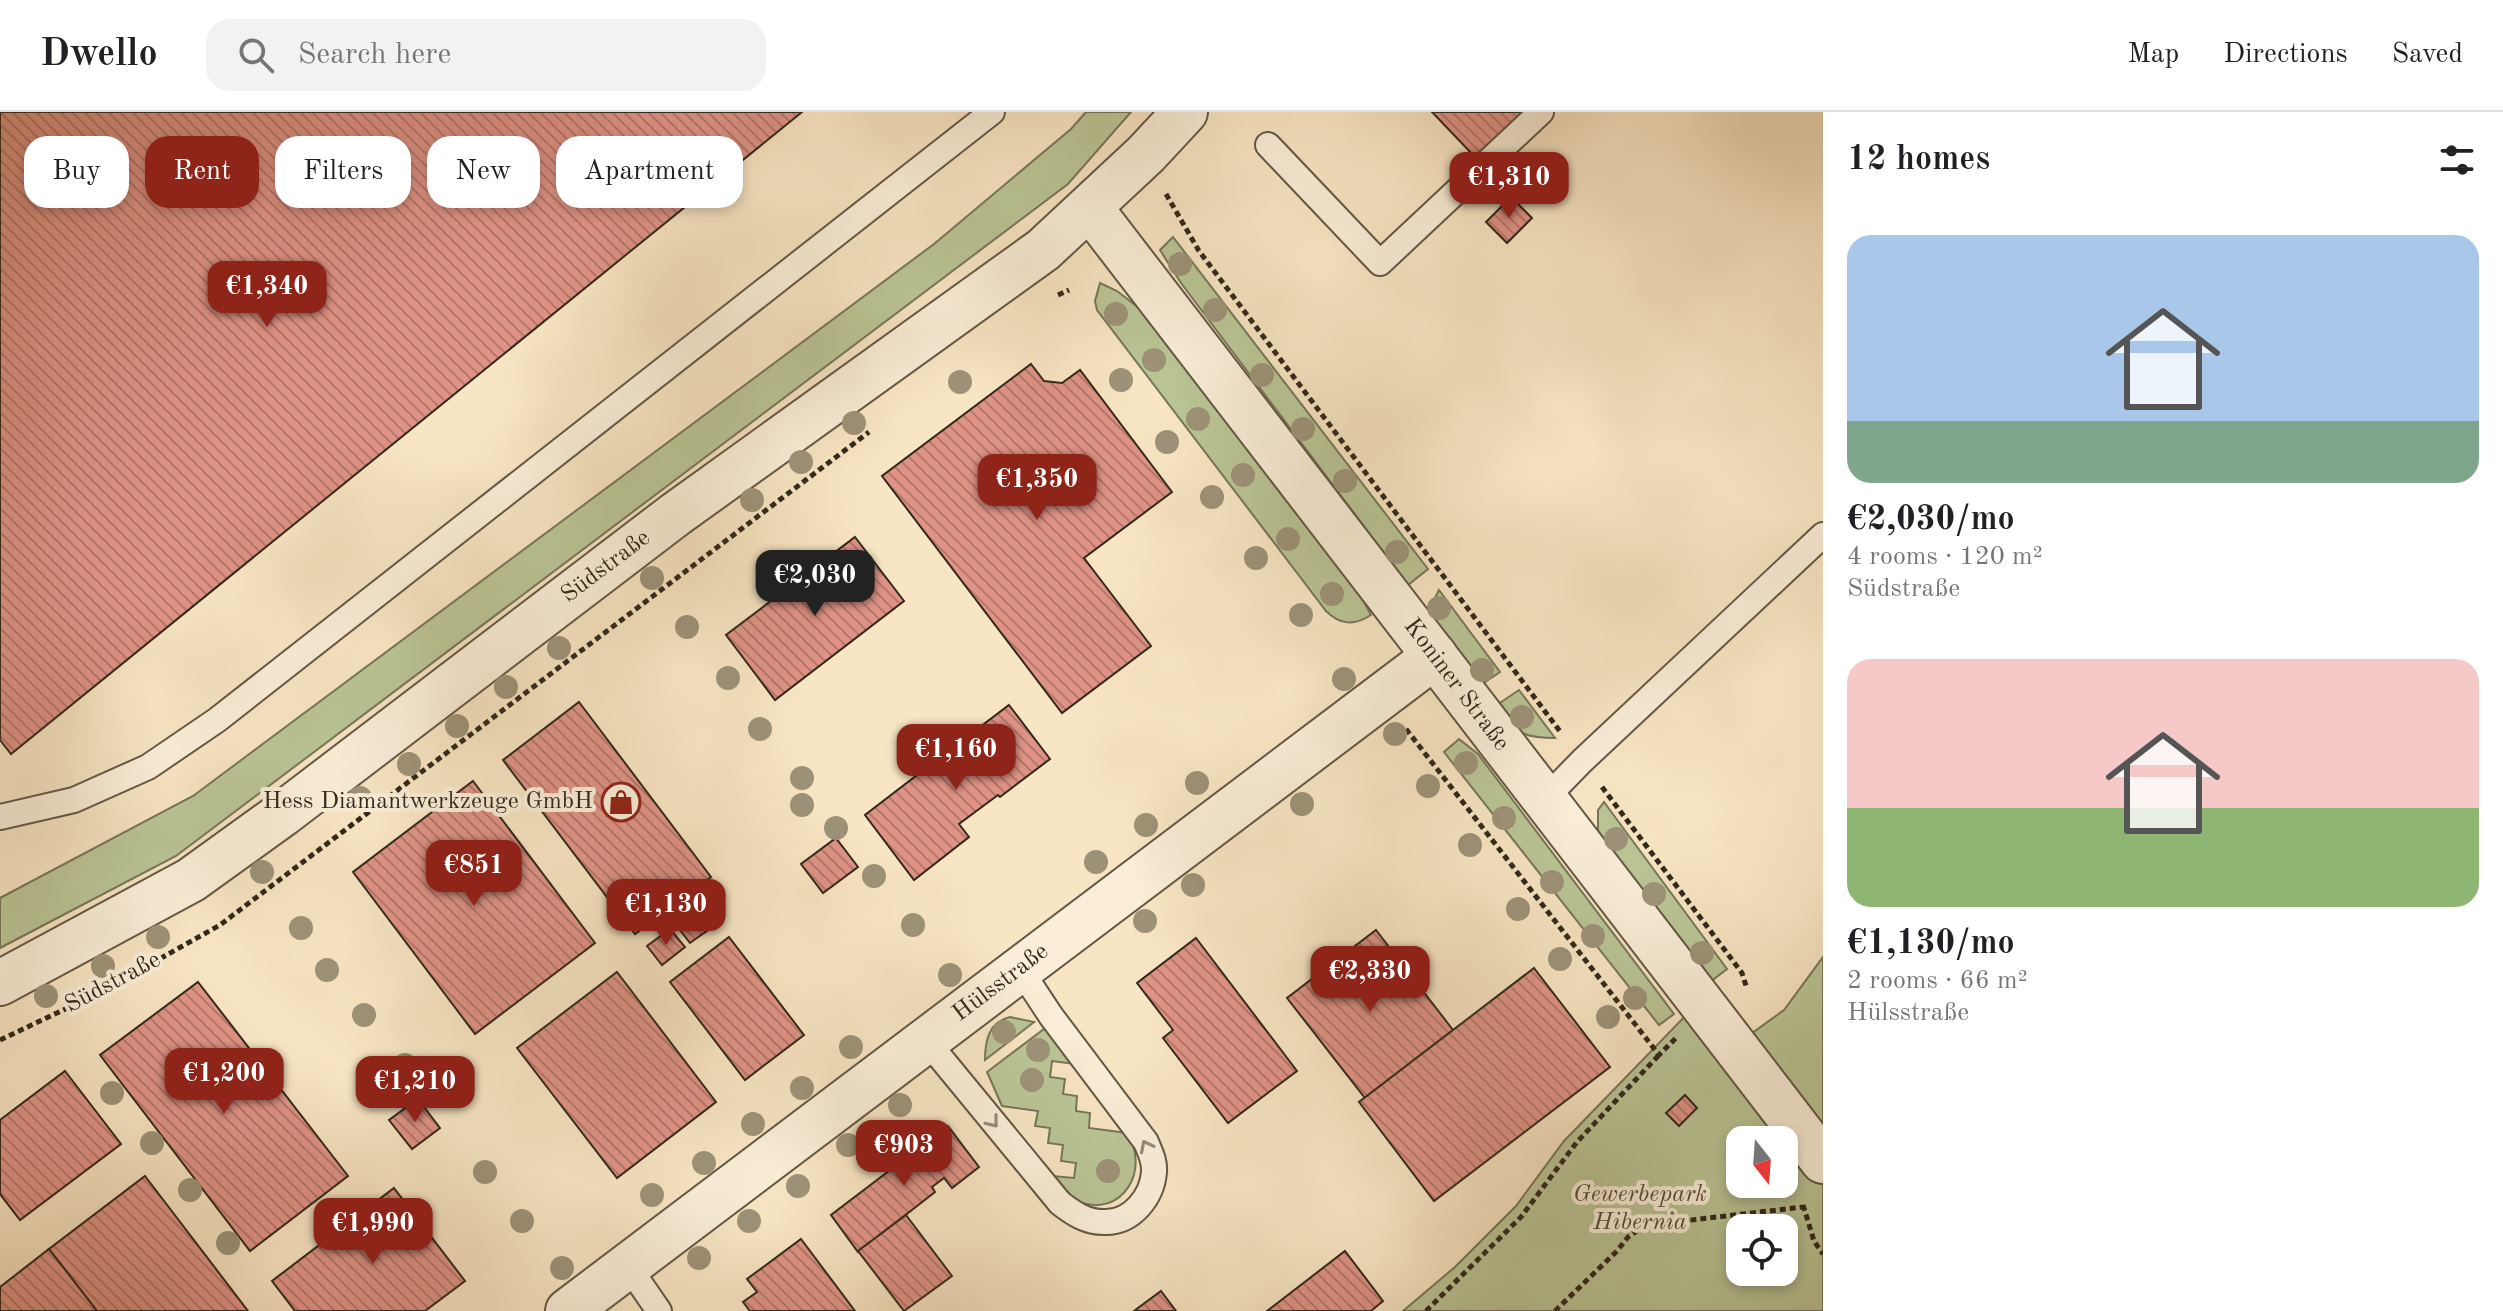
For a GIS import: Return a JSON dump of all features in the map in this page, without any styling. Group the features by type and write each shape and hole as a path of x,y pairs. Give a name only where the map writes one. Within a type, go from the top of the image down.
{"street":[{"name":"Südstraße","path":"0,983 191,880 284,813 676,514 1020,268 1090,208 1185,112"},
{"name":"Koniner Straße","path":"1090,208 1734,1047 1808,1164"},
{"name":"Hülsstraße","path":"568,1311 1435,656"}],"lane":[{"path":"0,817 74,800 148,767 217,720 992,112"},
{"path":"1268,145 1380,263 1541,112"},
{"path":"1544,800 1823,535"},
{"path":"926,1040 1060,1203 1076,1215 1107,1223 1131,1214 1148,1195 1151,1184 1153,1161 1146,1142 1051,1016 1020,969"},
{"path":"628,1266 659,1311"}],"path":[{"path":"1146,154 1174,212 1199,251 1742,973 1750,999"},
{"path":"1057,296 1069,290"},
{"name":"Südstraße","path":"0,1040 97,994 220,925 871,431"},
{"path":"1381,697 1659,1055"},
{"path":"1426,1311 1521,1217 1577,1142 1679,1035"},
{"path":"1808,1164 1803,1207 1814,1241 1823,1254"},
{"path":"1555,1311 1628,1237 1641,1228 1803,1207"}],"green space":[{"path":"1086,112 1131,112 1068,184 176,856 0,948 0,898 193,796 934,244 1071,129"},
{"path":"1173,237 1428,569 1408,585 1181,283 1160,250"},
{"path":"1100,283 1117,291 1143,311 1358,590 1371,615 1347,622 1326,611 1097,310 1095,301"},
{"path":"1439,590 1500,672 1479,686 1429,610"},
{"path":"1519,690 1555,738 1534,737 1520,732 1494,707"},
{"path":"1459,739 1478,754 1674,1014 1659,1025 1444,752"},
{"path":"1604,802 1727,969 1710,982 1607,855 1598,830 1598,810"},
{"name":"Gewerbepark Hibernia","path":"1823,957 1823,1311 1403,1311 1455,1267 1516,1206 1564,1141 1692,1009 1726,1052 1784,1010"},
{"path":"1010,1017 1034,1022 985,1060 990,1033 997,1023"},
{"path":"1044,1029 1075,1064 1052,1061 1050,1077 1065,1079 1063,1094 1077,1096 1076,1111 1090,1113 1089,1128 1127,1133 1134,1147 1134,1175 1119,1197 1108,1203 1094,1205 1079,1202 1064,1190 1052,1176 1074,1178 1076,1163 1061,1161 1063,1145 1048,1143 1050,1128 1035,1126 1038,1111 1002,1106 987,1072"}],"building":[{"path":"0,112 802,112 743,160 743,136 556,136 556,208 684,208 11,754 0,740"},
{"path":"1432,112 1524,112 1476,158"},
{"path":"1511,197 1532,218 1507,243 1486,222"},
{"path":"1031,364 1044,381 1062,383 1080,370 1172,492 1084,558 1151,646 1062,713 882,476"},
{"path":"855,537 904,601 775,700 726,635"},
{"path":"579,702 711,877 635,934 503,760"},
{"path":"1009,705 1050,759 959,824 969,837 914,880 865,815 947,752 952,759 964,751 959,743"},
{"path":"473,781 595,943 475,1034 353,872"},
{"path":"836,838 858,867 823,893 801,864"},
{"path":"694,906 711,928 690,943 673,921"},
{"path":"670,929 685,947 662,965 647,946"},
{"path":"1376,930 1453,1030 1365,1098 1287,998"},
{"path":"729,937 804,1035 745,1080 670,982"},
{"path":"1196,938 1297,1071 1228,1123 1163,1038 1173,1030 1137,983"},
{"path":"1534,968 1610,1067 1434,1201 1359,1102"},
{"path":"617,972 716,1102 617,1178 517,1048"},
{"path":"198,982 348,1176 250,1251 100,1055"},
{"path":"65,1071 121,1144 20,1220 0,1194 0,1120"},
{"path":"1685,1095 1697,1108 1679,1126 1666,1113"},
{"path":"418,1099 440,1128 412,1149 389,1120"},
{"path":"948,1126 979,1167 952,1188 944,1178 932,1187 935,1192 858,1252 831,1215"},
{"path":"145,1176 248,1311 97,1311 49,1249"},
{"path":"394,1188 465,1281 425,1311 295,1311 272,1281"},
{"path":"906,1215 952,1276 904,1311 858,1251"},
{"path":"801,1239 855,1311 750,1311 743,1302 757,1292 747,1279"},
{"path":"49,1249 97,1311 0,1311 0,1287"},
{"path":"1345,1251 1383,1301 1371,1311 1267,1311"},
{"path":"1161,1291 1176,1311 1134,1311"}],"place":[{"name":"Hess Diamantwerkzeuge GmbH","path":"621,802"}]}
